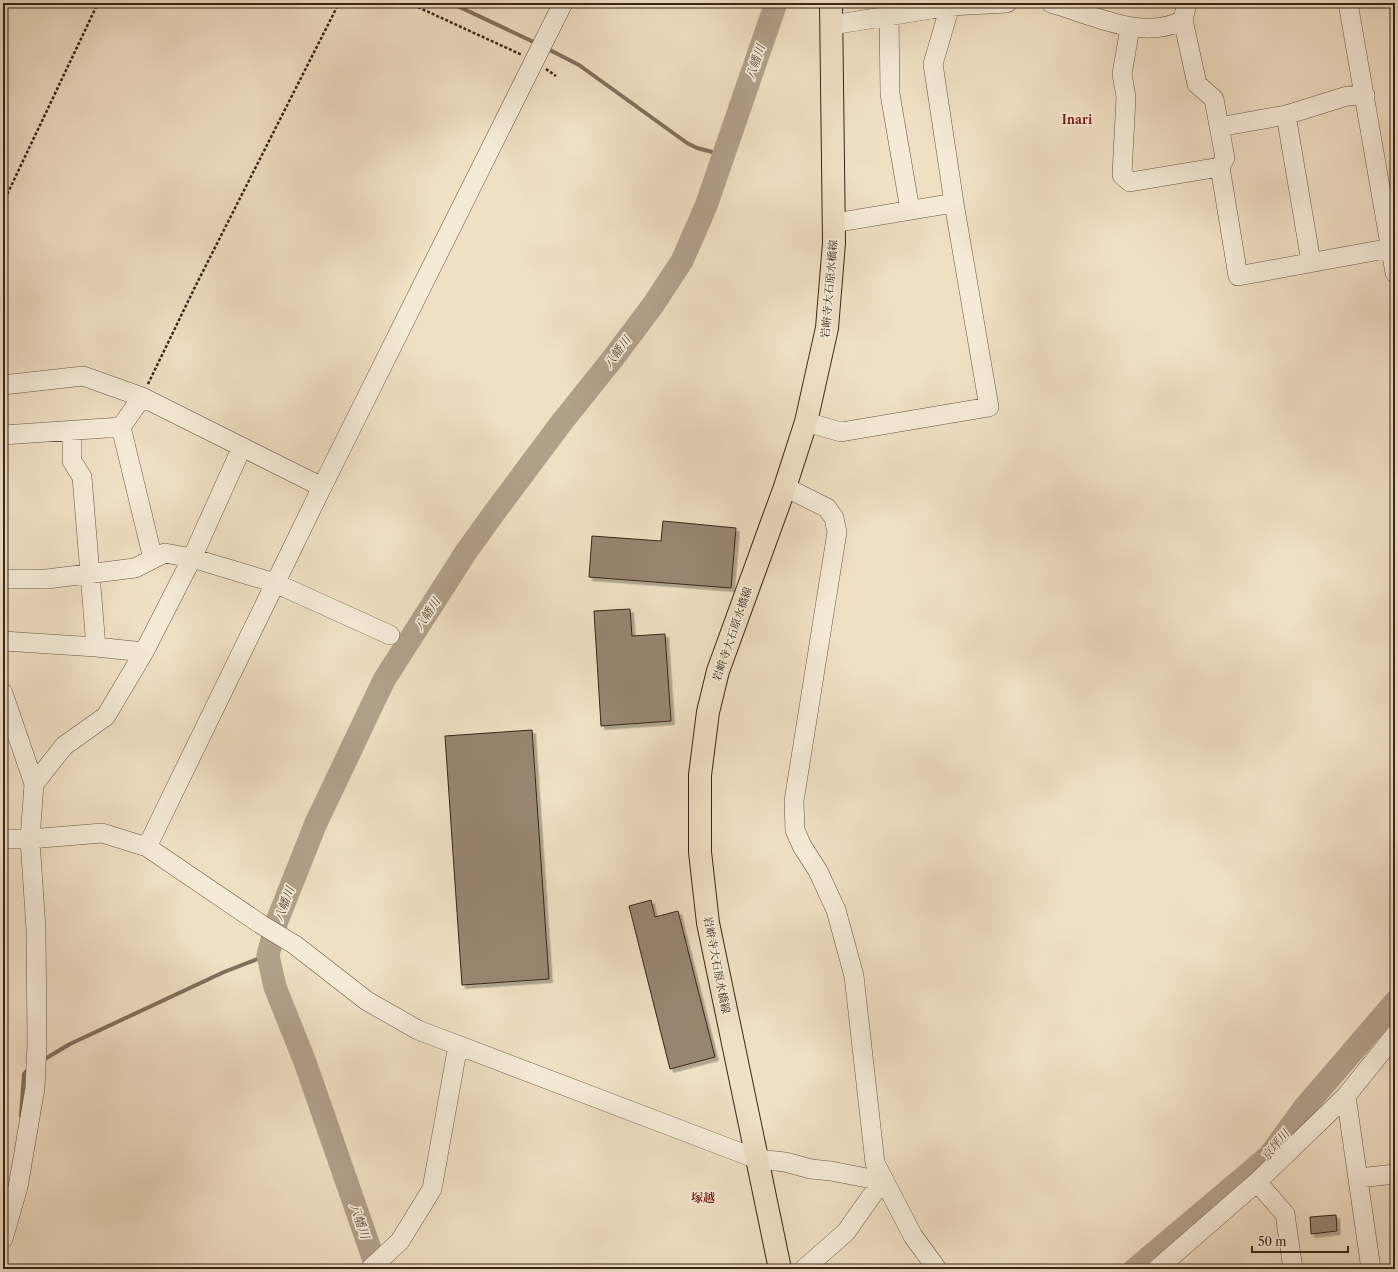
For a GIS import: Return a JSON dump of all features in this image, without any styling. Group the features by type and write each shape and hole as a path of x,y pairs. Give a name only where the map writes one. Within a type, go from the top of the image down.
{"main road":[{"name":"岩峅寺大石原水橋線","path":"780,1269 708,923 700,852 700,775 708,712 718,671 785,487 806,422 827,328 834,223 831,3"}],"street":[{"path":"147,847 322,487 533,60 563,3"},
{"path":"832,25 950,6 1001,3"},
{"path":"1051,3 1130,28 1148,28 1176,24 1185,12"},
{"path":"1348,3 1395,273"},
{"path":"806,422 841,432 989,407 954,203 933,64 950,6"},
{"path":"1185,12 1197,84 1214,99 1225,158 1220,167 1238,276 1391,248"},
{"path":"889,15 890,94 910,210"},
{"path":"1130,28 1122,74 1126,98 1122,175 1130,182 1220,167"},
{"path":"1219,127 1286,116 1347,96 1365,95"},
{"path":"1286,116 1311,262"},
{"path":"834,223 954,203"},
{"path":"3,384 82,376 142,397 322,487"},
{"path":"142,397 121,427 153,559"},
{"path":"3,435 121,427"},
{"path":"72,431 72,461 82,477 96,647"},
{"path":"34,784 64,746 106,716 144,652 192,558 242,447"},
{"path":"785,487 827,508 834,518 837,532 794,801 795,830 802,846 818,871 836,910 854,976 874,1163 882,1181 913,1236 937,1269"},
{"path":"3,579 47,579 135,568 166,553 192,558 275,583 390,635"},
{"path":"3,641 96,647 144,652"},
{"path":"3,693 8,721 34,784 30,839 36,930 37,1044 35,1088 11,1186 3,1239"},
{"path":"3,839 30,839 102,833 147,847 262,925 295,945 367,1001 418,1030 757,1159 785,1162 811,1169 831,1170 882,1181"},
{"path":"1157,1269 1257,1182 1346,1096 1395,1035"},
{"path":"370,1269 400,1241 432,1189 458,1045"},
{"path":"1346,1096 1371,1269"},
{"path":"1359,1178 1395,1174"},
{"path":"804,1269 846,1232 882,1181"},
{"path":"1257,1182 1285,1214 1293,1269"}],"path":[{"path":"3,203 98,3"},
{"path":"142,397 196,285 339,3"},
{"path":"409,3 533,60"}],"building":[{"path":"663,521 736,528 731,588 589,577 592,536 661,541"},
{"path":"630,609 632,636 665,634 671,721 601,726 594,611"},
{"path":"532,730 549,979 462,985 445,736"},
{"path":"651,900 655,917 678,911 715,1057 670,1069 629,906"},
{"path":"1336,1215 1337,1231 1311,1234 1310,1217"}],"waterway":[{"path":"3,10 9,3"},
{"path":"451,3 538,44"},
{"name":"八幡川","path":"377,1269 305,1062 275,987 268,955 277,921 316,823 384,680 466,552 562,422 653,305 682,261 706,206 776,3"},
{"path":"546,48 579,65 687,143 697,148 724,155"},
{"path":"43,1060 70,1044 224,972 268,955"},
{"name":"京坪川","path":"1135,1269 1269,1156 1304,1108 1395,1002"},
{"path":"21,1116 24,1074 30,1067"}],"district":[{"name":"Inari","path":"1077,119"},
{"name":"塚越","path":"703,1197"}]}
